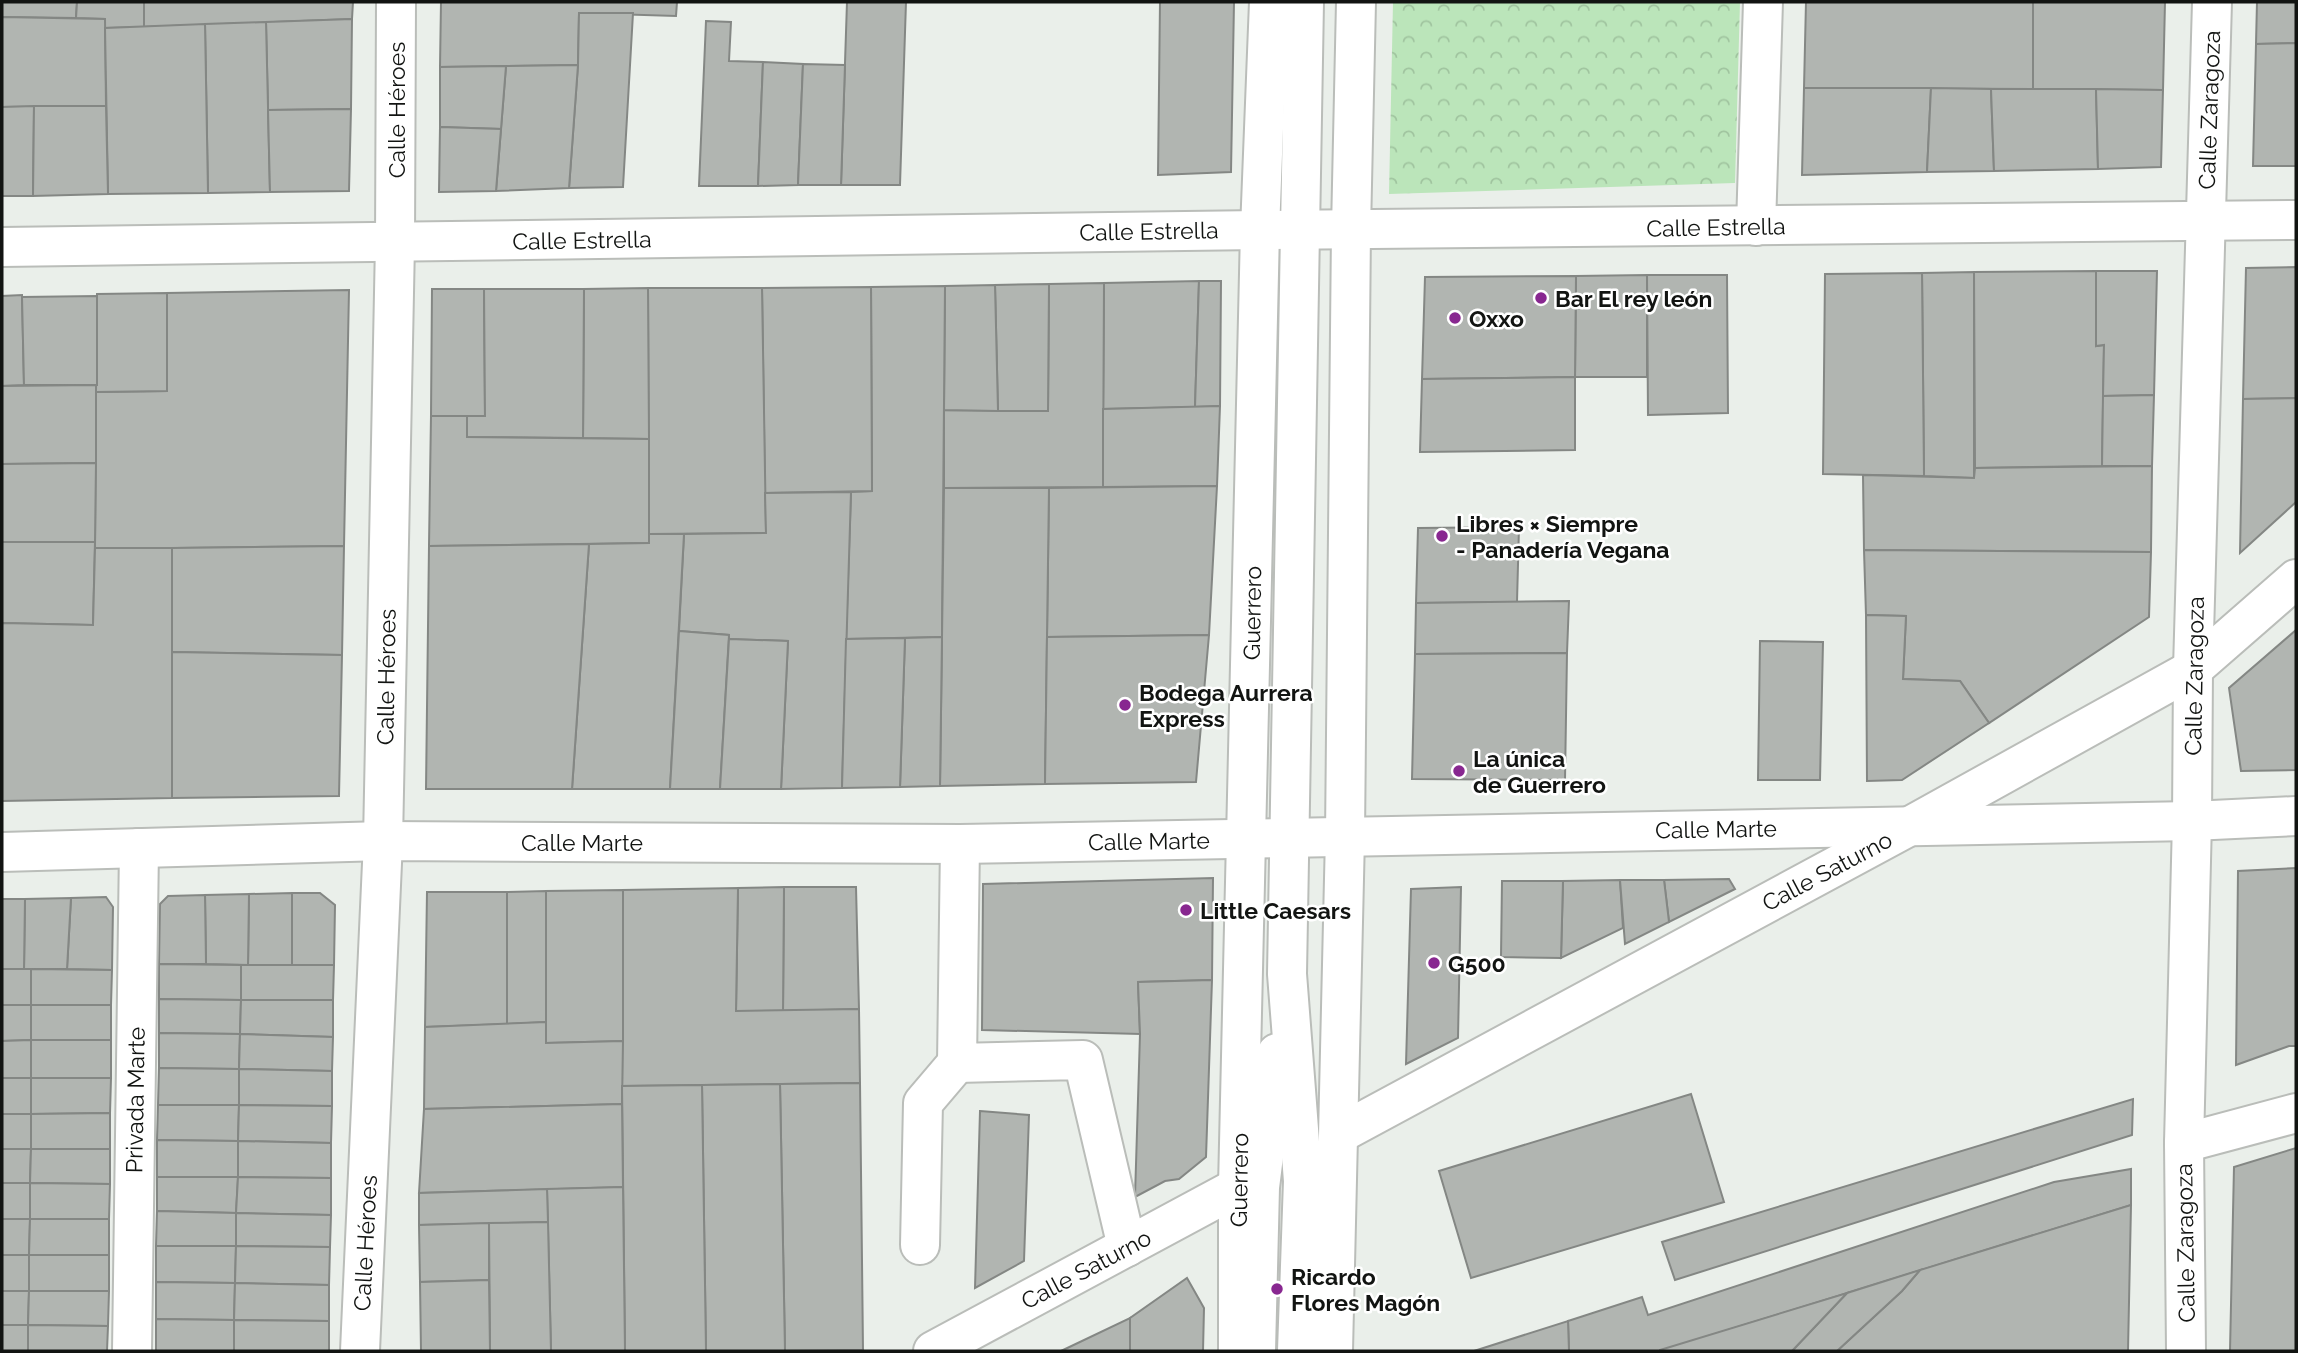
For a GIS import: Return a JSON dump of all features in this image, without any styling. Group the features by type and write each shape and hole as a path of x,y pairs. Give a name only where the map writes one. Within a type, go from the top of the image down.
{"street":[{"name":"Calle Héroes","path":"360,1351 383,841 395,243 396,2"},
{"name":"Guerrero","path":"1238,1351 1238,1187 1260,230 1269,2"},
{"path":"1297,1351 1303,1181 1287,974 1304,2"},
{"path":"1333,1351 1345,836 1350,230 1356,2"},
{"path":"1756,226 1763,2"},
{"name":"Calle Zaragoza","path":"2186,1351 2184,1143 2193,669 2212,2"},
{"name":"Calle Estrella","path":"2,247 1260,230 2296,220"},
{"name":"Calle Saturno","path":"1339,1134 1910,826 2193,669 2296,579"},
{"name":"Calle Marte","path":"2,852 383,841 960,844 2192,821 2296,816"},
{"path":"920,1245 923,1103 957,1063 960,844"},
{"name":"Privada Marte","path":"132,1351 139,848"},
{"path":"1256,1351 1260,1187 1287,974"},
{"path":"957,1063 1083,1059 1127,1247"},
{"path":"2184,1143 2296,1113"},
{"name":"Calle Saturno","path":"933,1351 1238,1187"}],"green space":[{"path":"1393,2 1740,2 1735,183 1389,194"}],"building":[{"path":"2,2 77,2 76,18 2,17"},
{"path":"77,2 144,2 144,27 105,28 105,19 76,18"},
{"path":"144,2 353,2 352,19 144,27"},
{"path":"441,2 677,2 676,16 579,13 578,65 440,67"},
{"path":"847,2 906,2 900,185 841,185"},
{"path":"1160,2 1234,2 1231,172 1158,175"},
{"path":"1806,2 2033,2 2033,89 1804,88"},
{"path":"2033,2 2165,2 2163,90 2033,89"},
{"path":"2257,2 2296,2 2296,43 2256,44"},
{"path":"579,13 633,13 623,187 569,188"},
{"path":"2,17 105,19 106,106 2,107"},
{"path":"352,19 351,109 268,110 266,22"},
{"path":"706,21 731,22 729,61 763,62 758,186 699,186"},
{"path":"266,22 270,192 208,193 205,24"},
{"path":"205,24 208,193 108,194 105,28"},
{"path":"2296,43 2296,166 2253,166 2256,44"},
{"path":"763,62 803,64 798,185 758,186"},
{"path":"803,64 845,65 841,185 798,185"},
{"path":"578,65 569,188 496,191 506,66"},
{"path":"506,66 501,129 440,127 440,67"},
{"path":"1804,88 1931,88 1927,172 1802,175"},
{"path":"1931,88 1991,89 1994,171 1927,172"},
{"path":"1991,89 2096,89 2098,169 1994,171"},
{"path":"2096,89 2163,90 2161,167 2098,169"},
{"path":"34,106 33,196 2,196 2,107"},
{"path":"34,106 106,106 108,194 33,196"},
{"path":"351,109 349,191 270,192 268,110"},
{"path":"440,127 501,129 496,191 439,192"},
{"path":"2296,267 2296,398 2243,399 2246,268"},
{"path":"2096,271 2096,346 2104,345 2102,466 1975,468 1974,272"},
{"path":"2096,271 2157,271 2154,395 2103,396 2104,345 2096,346"},
{"path":"1974,272 1974,478 1924,476 1922,273"},
{"path":"1922,273 1924,476 1823,474 1825,274"},
{"path":"1647,275 1727,275 1728,413 1648,415"},
{"path":"1647,275 1647,377 1575,377 1576,276"},
{"path":"1576,276 1575,377 1422,379 1425,277"},
{"path":"1199,281 1195,407 1103,409 1104,283"},
{"path":"1199,281 1221,281 1220,406 1195,407"},
{"path":"1104,283 1103,487 944,488 944,410 1048,411 1049,284"},
{"path":"1049,284 1048,411 998,411 995,285"},
{"path":"995,285 998,411 944,410 945,286"},
{"path":"945,286 942,637 846,639 851,492 872,491 871,287"},
{"path":"871,287 872,491 765,493 762,288"},
{"path":"648,288 762,288 766,533 649,534"},
{"path":"648,288 649,439 583,438 584,289"},
{"path":"432,289 484,289 485,416 431,416"},
{"path":"484,289 584,289 583,438 467,437 467,416 485,416"},
{"path":"349,290 344,546 95,549 96,392 167,391 167,293"},
{"path":"167,293 167,391 96,392 97,294"},
{"path":"22,295 24,385 2,386 2,296"},
{"path":"97,296 97,385 24,385 22,297"},
{"path":"1575,377 1575,450 1420,452 1422,379"},
{"path":"96,385 96,463 2,464 2,386"},
{"path":"2154,395 2152,466 2102,466 2103,396"},
{"path":"2296,398 2296,502 2240,553 2243,399"},
{"path":"1220,406 1217,486 1103,487 1103,409"},
{"path":"431,416 467,416 467,437 649,439 649,543 429,546"},
{"path":"96,463 95,542 2,542 2,464"},
{"path":"2152,466 2151,552 1864,550 1863,475 1974,478 1975,468"},
{"path":"1217,486 1209,635 1047,637 1049,488"},
{"path":"944,488 1049,488 1045,784 940,786"},
{"path":"851,492 842,788 781,789 788,641 729,639 729,635 679,631 684,534 766,533 765,493"},
{"path":"1519,527 1517,602 1416,603 1418,528"},
{"path":"649,534 684,534 670,789 572,789 589,544 649,543"},
{"path":"2,542 95,542 93,625 2,623"},
{"path":"589,544 572,789 426,789 429,546"},
{"path":"344,546 342,655 172,652 172,548"},
{"path":"95,548 172,548 172,798 2,801 2,623 93,625"},
{"path":"1864,550 2151,552 2149,617 1989,723 1960,681 1903,679 1906,616 1866,615"},
{"path":"1569,601 1567,653 1415,654 1416,603"},
{"path":"1866,615 1906,616 1903,679 1960,681 1989,723 1902,780 1867,781"},
{"path":"2296,630 2296,770 2241,771 2229,688"},
{"path":"679,631 729,635 720,789 670,789"},
{"path":"1209,635 1196,782 1045,784 1047,637"},
{"path":"942,637 940,786 900,787 905,638"},
{"path":"905,638 900,787 842,788 846,639"},
{"path":"729,639 788,641 781,789 720,789"},
{"path":"1760,641 1823,642 1820,780 1758,780"},
{"path":"172,652 342,655 339,796 172,798"},
{"path":"1567,653 1565,780 1412,779 1415,654"},
{"path":"2296,868 2296,1046 2289,1046 2236,1065 2238,871"},
{"path":"1213,878 1212,980 1138,982 1140,1034 982,1030 983,884"},
{"path":"1729,879 1735,889 1669,922 1664,880"},
{"path":"1620,880 1623,928 1561,958 1563,881"},
{"path":"1620,880 1664,880 1669,922 1625,944"},
{"path":"1502,881 1563,881 1561,958 1501,957"},
{"path":"784,887 856,887 859,1009 783,1011"},
{"path":"784,887 783,1011 736,1011 738,888"},
{"name":"G500","path":"1461,887 1458,1038 1406,1064 1411,889"},
{"path":"738,888 736,1011 859,1009 860,1083 622,1086 623,890"},
{"path":"623,890 623,1041 546,1043 546,891"},
{"path":"546,891 546,1022 507,1024 507,892"},
{"path":"427,892 507,892 507,1024 425,1027"},
{"path":"292,893 292,965 248,965 249,894"},
{"path":"292,893 320,893 335,905 334,965 292,965"},
{"path":"249,894 248,965 206,964 205,895"},
{"path":"205,895 206,964 159,964 160,904 168,896"},
{"path":"106,897 113,907 112,970 67,969 71,898"},
{"path":"71,898 67,969 24,969 25,899"},
{"path":"2,899 25,899 24,969 2,969"},
{"path":"159,964 241,965 241,1000 159,999"},
{"path":"241,965 334,965 333,1000 241,1000"},
{"path":"2,969 31,969 31,1005 2,1005"},
{"path":"31,969 112,970 111,1005 31,1005"},
{"path":"1212,980 1206,1157 1179,1179 1165,1181 1135,1197 1140,1034 1138,982"},
{"path":"159,999 241,1000 240,1034 159,1033"},
{"path":"241,1000 333,1000 333,1037 240,1034"},
{"path":"2,1005 31,1005 31,1040 2,1041"},
{"path":"31,1005 111,1005 111,1040 31,1040"},
{"path":"546,1022 546,1043 623,1041 622,1104 424,1109 425,1027"},
{"path":"159,1033 240,1034 239,1069 159,1068"},
{"path":"240,1034 333,1037 332,1071 239,1069"},
{"path":"31,1040 31,1078 2,1078 2,1041"},
{"path":"31,1040 111,1040 111,1078 31,1078"},
{"path":"159,1068 239,1069 239,1105 158,1105"},
{"path":"239,1069 332,1071 332,1106 239,1105"},
{"path":"2,1078 31,1078 31,1114 2,1114"},
{"path":"31,1078 111,1078 110,1113 31,1114"},
{"path":"860,1083 863,1350 785,1351 780,1084"},
{"path":"780,1084 785,1351 706,1351 702,1085"},
{"path":"702,1085 706,1351 625,1351 622,1086"},
{"path":"1691,1094 1724,1202 1471,1278 1439,1171"},
{"path":"2133,1099 2132,1135 1675,1280 1662,1242"},
{"path":"622,1104 623,1187 419,1193 424,1109"},
{"path":"158,1105 239,1105 238,1141 157,1140"},
{"path":"239,1105 332,1106 331,1143 238,1141"},
{"path":"980,1111 1029,1115 1024,1261 975,1288"},
{"path":"110,1113 110,1149 31,1149 31,1114"},
{"path":"2,1114 31,1114 31,1149 2,1149"},
{"path":"157,1140 238,1141 238,1177 157,1177"},
{"path":"238,1141 331,1143 331,1178 238,1177"},
{"path":"2296,1148 2296,1351 2230,1351 2234,1167"},
{"path":"2,1149 31,1149 30,1183 2,1183"},
{"path":"31,1149 110,1149 110,1184 30,1183"},
{"path":"2131,1169 2131,1205 1660,1351 1569,1351 1568,1321 1642,1297 1648,1315 2054,1182"},
{"path":"157,1177 238,1177 236,1213 157,1211"},
{"path":"238,1177 331,1178 331,1215 236,1213"},
{"path":"2,1183 30,1183 30,1219 2,1219"},
{"path":"30,1183 110,1184 109,1219 30,1219"},
{"path":"623,1187 625,1351 551,1351 547,1189"},
{"path":"547,1189 548,1222 419,1225 419,1193"},
{"path":"2131,1205 2128,1351 1837,1351 1902,1291 1920,1270"},
{"path":"157,1211 236,1213 236,1246 156,1246"},
{"path":"236,1213 331,1215 330,1247 236,1246"},
{"path":"2,1219 30,1219 29,1255 2,1255"},
{"path":"30,1219 109,1219 109,1255 29,1255"},
{"path":"548,1222 551,1351 490,1351 489,1223"},
{"path":"489,1223 489,1280 420,1282 419,1225"},
{"path":"156,1246 236,1246 235,1283 156,1282"},
{"path":"236,1246 330,1247 329,1285 235,1283"},
{"path":"2,1255 29,1255 29,1291 2,1291"},
{"path":"29,1255 109,1255 109,1291 29,1291"},
{"path":"1920,1270 1902,1291 1837,1351 1792,1351 1847,1293"},
{"path":"1187,1278 1204,1308 1203,1351 1130,1351 1130,1318"},
{"path":"489,1280 490,1351 421,1351 420,1282"},
{"path":"156,1282 235,1283 234,1320 156,1319"},
{"path":"235,1283 329,1285 329,1321 234,1320"},
{"path":"2,1291 29,1291 28,1325 2,1325"},
{"path":"29,1291 109,1291 108,1326 28,1325"},
{"path":"1847,1293 1792,1351 1660,1351 1660,1350"},
{"path":"1130,1318 1130,1351 1061,1351"},
{"path":"156,1319 234,1320 234,1351 156,1351"},
{"path":"234,1320 329,1321 329,1351 234,1351"},
{"path":"1568,1321 1569,1351 1474,1351"},
{"path":"2,1325 28,1325 28,1351 2,1351"},
{"path":"28,1325 108,1326 107,1351 28,1351"}],"place":[{"name":"Bar El rey león","path":"1541,298"},
{"name":"Oxxo","path":"1455,318"},
{"name":"Libres × Siempre - Panadería Vegana","path":"1442,536"},
{"name":"Bodega Aurrera Express","path":"1125,705"},
{"name":"La única de Guerrero","path":"1459,771"},
{"name":"Little Caesars","path":"1186,910"},
{"name":"G500","path":"1434,963"},
{"name":"Ricardo Flores Magón","path":"1277,1289"}]}
